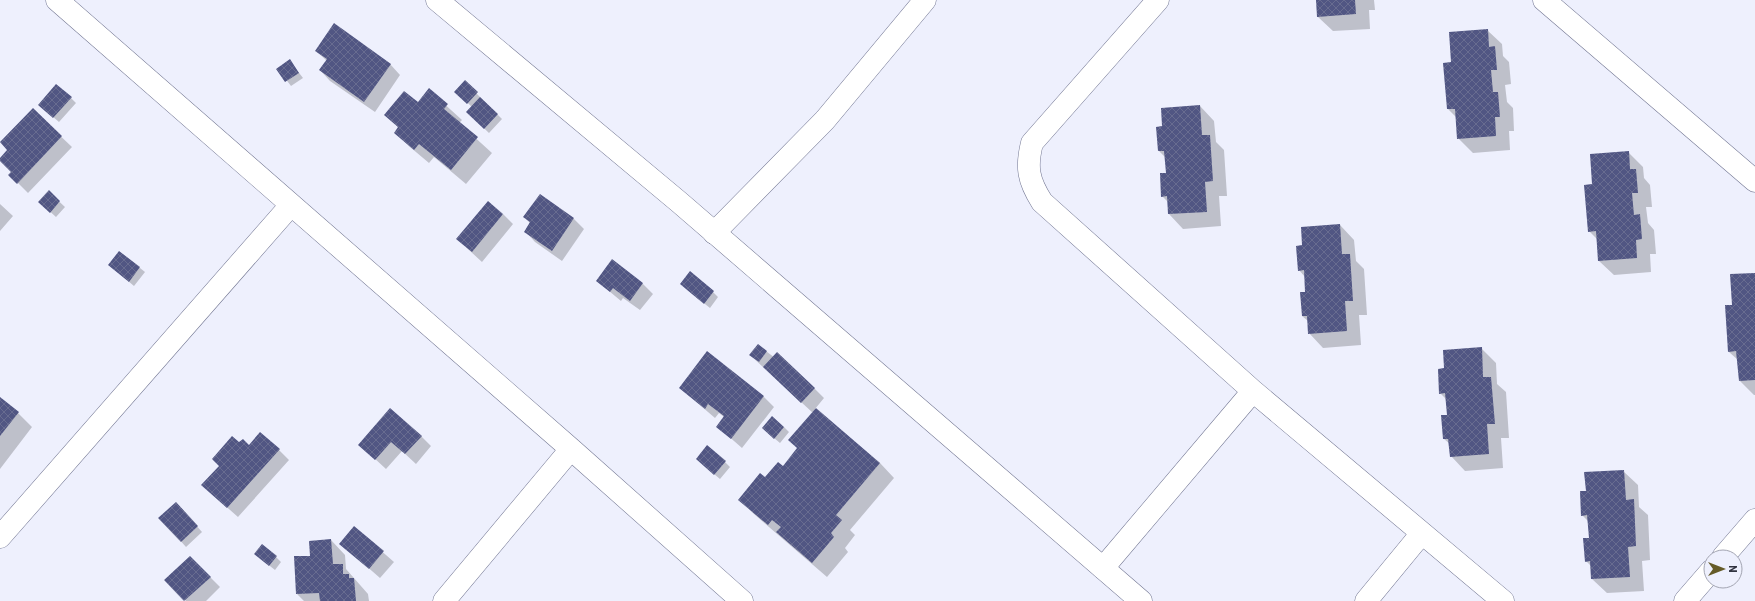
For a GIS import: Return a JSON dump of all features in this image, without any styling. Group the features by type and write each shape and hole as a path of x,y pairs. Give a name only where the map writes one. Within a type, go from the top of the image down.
{"street":[{"path":"57,0 571,449 742,601"},
{"path":"437,0 714,233 1142,601"},
{"path":"714,233 825,120 925,0"},
{"path":"1158,0 1032,143 1028,158 1029,175 1034,190 1042,202 1253,391 1503,601"},
{"path":"1544,0 1755,181"},
{"path":"0,537 290,205"},
{"path":"1103,568 1253,391"},
{"path":"444,601 571,449"},
{"path":"1730,549 1755,520"},
{"path":"1366,601 1422,533"},
{"path":"1685,601 1703,580"}],"building":[{"path":"1316,0 1355,0 1356,14 1317,17"},
{"path":"334,23 391,64 364,102 319,70 327,59 315,51"},
{"path":"1488,29 1489,47 1495,46 1497,70 1491,70 1493,92 1498,92 1500,117 1495,117 1496,136 1457,139 1455,109 1447,109 1443,63 1451,62 1449,32"},
{"path":"290,59 299,73 285,82 276,69"},
{"path":"465,80 478,92 467,104 454,92"},
{"path":"56,84 72,97 53,118 38,105"},
{"path":"429,88 448,104 444,109 478,137 451,170 419,144 414,150 394,133 398,127 384,115 404,91 418,102"},
{"path":"480,97 498,114 484,129 466,112"},
{"path":"1200,105 1202,135 1210,135 1213,181 1205,182 1207,212 1168,214 1167,196 1161,197 1160,173 1166,173 1164,151 1158,151 1156,127 1162,126 1161,108"},
{"path":"33,108 62,136 17,184 8,175 11,172 0,161 0,158 7,150 0,142"},
{"path":"1629,151 1630,169 1636,169 1638,193 1632,193 1634,215 1640,214 1642,239 1636,240 1637,258 1598,261 1596,231 1588,232 1584,185 1592,184 1590,154"},
{"path":"49,190 60,201 50,213 38,202"},
{"path":"540,194 574,218 552,251 524,232 530,222 523,217"},
{"path":"488,201 503,214 472,252 456,239"},
{"path":"1340,224 1342,254 1350,254 1353,301 1345,301 1347,331 1308,334 1307,316 1302,316 1300,292 1305,292 1304,270 1298,271 1296,246 1302,245 1301,227"},
{"path":"119,251 140,267 129,282 108,265"},
{"path":"612,259 643,283 630,301 613,288 610,292 596,281"},
{"path":"690,271 714,291 704,304 680,284"},
{"path":"1755,273 1755,380 1739,381 1736,351 1728,352 1725,305 1732,305 1730,274"},
{"path":"758,344 767,351 759,362 749,355"},
{"path":"1482,347 1483,377 1491,377 1495,424 1487,424 1489,454 1450,457 1448,439 1443,439 1441,415 1447,415 1445,393 1439,394 1438,369 1444,368 1443,350"},
{"path":"707,351 764,396 731,439 716,427 724,416 708,404 705,409 679,388"},
{"path":"777,352 815,388 801,403 763,367"},
{"path":"0,397 19,412 0,436"},
{"path":"390,408 422,436 405,454 391,442 375,460 358,445"},
{"path":"816,408 880,463 836,515 842,520 831,533 834,537 812,563 776,532 781,527 772,520 768,525 738,500 760,473 765,477 778,462 783,466 797,448 788,440"},
{"path":"772,416 784,427 774,439 762,428"},
{"path":"260,432 280,449 227,508 201,485 219,466 212,459 232,436 239,442 243,439 249,445"},
{"path":"707,445 726,461 714,475 696,459"},
{"path":"1624,470 1626,500 1634,499 1636,546 1628,547 1630,577 1591,579 1590,561 1585,562 1583,538 1589,538 1587,515 1581,516 1580,491 1586,491 1584,472"},
{"path":"176,502 198,526 181,542 158,518"},
{"path":"354,526 384,551 369,569 339,544"},
{"path":"331,539 333,564 343,564 343,574 349,574 349,578 354,578 356,601 320,601 319,593 296,594 294,556 310,556 309,541"},
{"path":"262,544 277,556 269,566 254,554"},
{"path":"190,556 211,577 184,601 164,580"}]}
